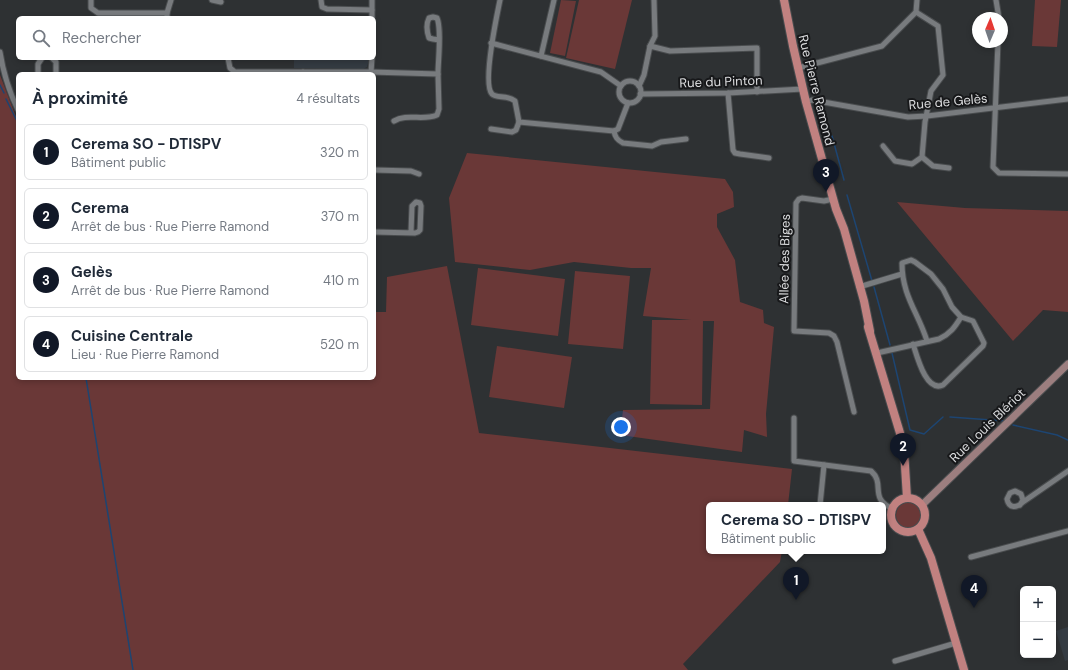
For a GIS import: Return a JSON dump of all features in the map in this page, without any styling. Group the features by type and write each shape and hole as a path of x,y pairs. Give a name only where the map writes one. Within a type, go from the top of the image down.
{"main road":[{"name":"Rue Pierre Ramond","path":"784,0 806,102 833,199 844,229 870,331"},
{"name":"Rue Pierre Ramond","path":"836,209 841,237 859,302 877,353 900,433 904,450 907,498"},
{"path":"907,498 918,501 922,505 926,515 925,520 918,529 909,532 900,530 895,526 892,520 892,509 898,502 907,498"},
{"path":"918,529 931,558 964,670"}],"street":[{"path":"91,0 91,8 98,13 167,15 171,0"},
{"path":"212,0 221,2"},
{"path":"321,0 322,7 327,9 372,10"},
{"path":"372,0 372,16"},
{"path":"491,129 512,132 516,130 519,122 515,100 510,97 495,96 491,93 488,86 492,43 500,0"},
{"path":"542,56 554,0"},
{"path":"639,86 631,82 625,82 621,86 619,93 624,102 628,103 637,100 640,94 639,86 644,75 650,46 655,36 654,0"},
{"path":"798,68 882,46 916,12 917,0"},
{"path":"996,0 998,12"},
{"path":"916,12 938,26 943,75 931,92 925,122 922,157"},
{"path":"394,120 400,117 431,117 437,115 439,40"},
{"path":"492,43 601,72 621,86"},
{"path":"650,46 670,51 757,48 757,92"},
{"path":"998,48 993,167 999,173 1068,174"},
{"path":"0,52 5,77 16,106"},
{"path":"38,72 38,64 41,60"},
{"path":"54,60 56,62 56,72"},
{"path":"228,60 230,68 235,72"},
{"path":"371,72 372,60"},
{"path":"376,73 438,74"},
{"name":"Rue du Pinton","path":"640,94 757,92 803,88"},
{"path":"728,93 733,150 735,153 769,158"},
{"name":"Rue de Gelès","path":"806,102 812,100 908,118 1068,99"},
{"path":"519,122 614,131 618,129 628,103"},
{"path":"614,131 615,138 623,143 652,146 661,142 686,139"},
{"path":"883,146 895,161 912,164 922,157"},
{"path":"922,157 933,166 949,168"},
{"path":"376,170 411,170 419,174"},
{"name":"Allée des Biges","path":"833,199 824,201 799,198 796,203 794,331 829,333 834,336 837,342 854,412"},
{"path":"376,232 411,232 418,232 420,230 421,206 416,202 412,206 411,232"},
{"path":"913,344 927,380 938,387 943,385 983,346 984,343 973,321 961,317 952,307 937,280 920,265 911,260 902,263 902,274 907,297 927,341"},
{"path":"860,287 902,274"},
{"path":"877,353 939,339 953,329 961,317"},
{"name":"Rue Louis Blériot","path":"922,505 1068,364"},
{"path":"794,418 794,461 871,471 875,475 878,482 878,495 881,502"},
{"path":"820,502 824,465"},
{"path":"1020,505 1046,485 1068,471"},
{"path":"886,506 892,509"},
{"path":"971,558 1068,531"},
{"path":"895,661 956,643"}],"shaded area":[{"path":"561,0 576,1 565,56 550,53"},
{"path":"579,0 632,0 615,69 566,58"},
{"path":"1035,0 1061,0 1057,47 1032,46"},
{"path":"294,60 368,60 367,67 363,69 294,68"},
{"path":"0,75 16,117 16,380 376,380 376,312 386,312 387,277 447,266 479,433 792,469 788,502 706,502 706,554 781,554 780,562 683,664 688,670 0,670"},
{"path":"467,153 725,179 733,192 734,207 717,214 717,227 735,260 740,302 763,310 764,323 774,327 766,414 767,437 744,430 742,452 620,435 623,410 710,409 714,321 703,321 702,405 650,404 652,320 691,320 643,316 651,268 631,268 574,262 530,270 455,262 449,198"},
{"path":"897,202 965,208 1068,211 1068,312 1043,310 1013,341"},
{"path":"478,268 565,279 558,336 471,325"},
{"path":"575,271 630,276 623,349 568,344"},
{"path":"497,346 572,357 564,408 489,397"},
{"path":"909,502 918,506 922,515 918,524 909,528 900,524 896,515 900,506"},
{"path":"1068,627 1068,660 1065,661 1056,631"}],"waterway":[{"path":"0,85 4,93"},
{"path":"6,99 16,119"},
{"path":"832,136 844,180"},
{"path":"847,195 872,281"},
{"path":"874,287 890,345"},
{"path":"892,353 910,430 924,434 943,417"},
{"path":"86,380 133,670"},
{"path":"950,417 1005,421"},
{"path":"1013,425 1057,435 1068,440"}],"place":[{"name":"Gelès","path":"826,192"},
{"name":"Cerema","path":"903,466"},
{"name":"Cerema SO - DTISPV","path":"796,600"},
{"name":"Cuisine Centrale","path":"974,608"}]}
